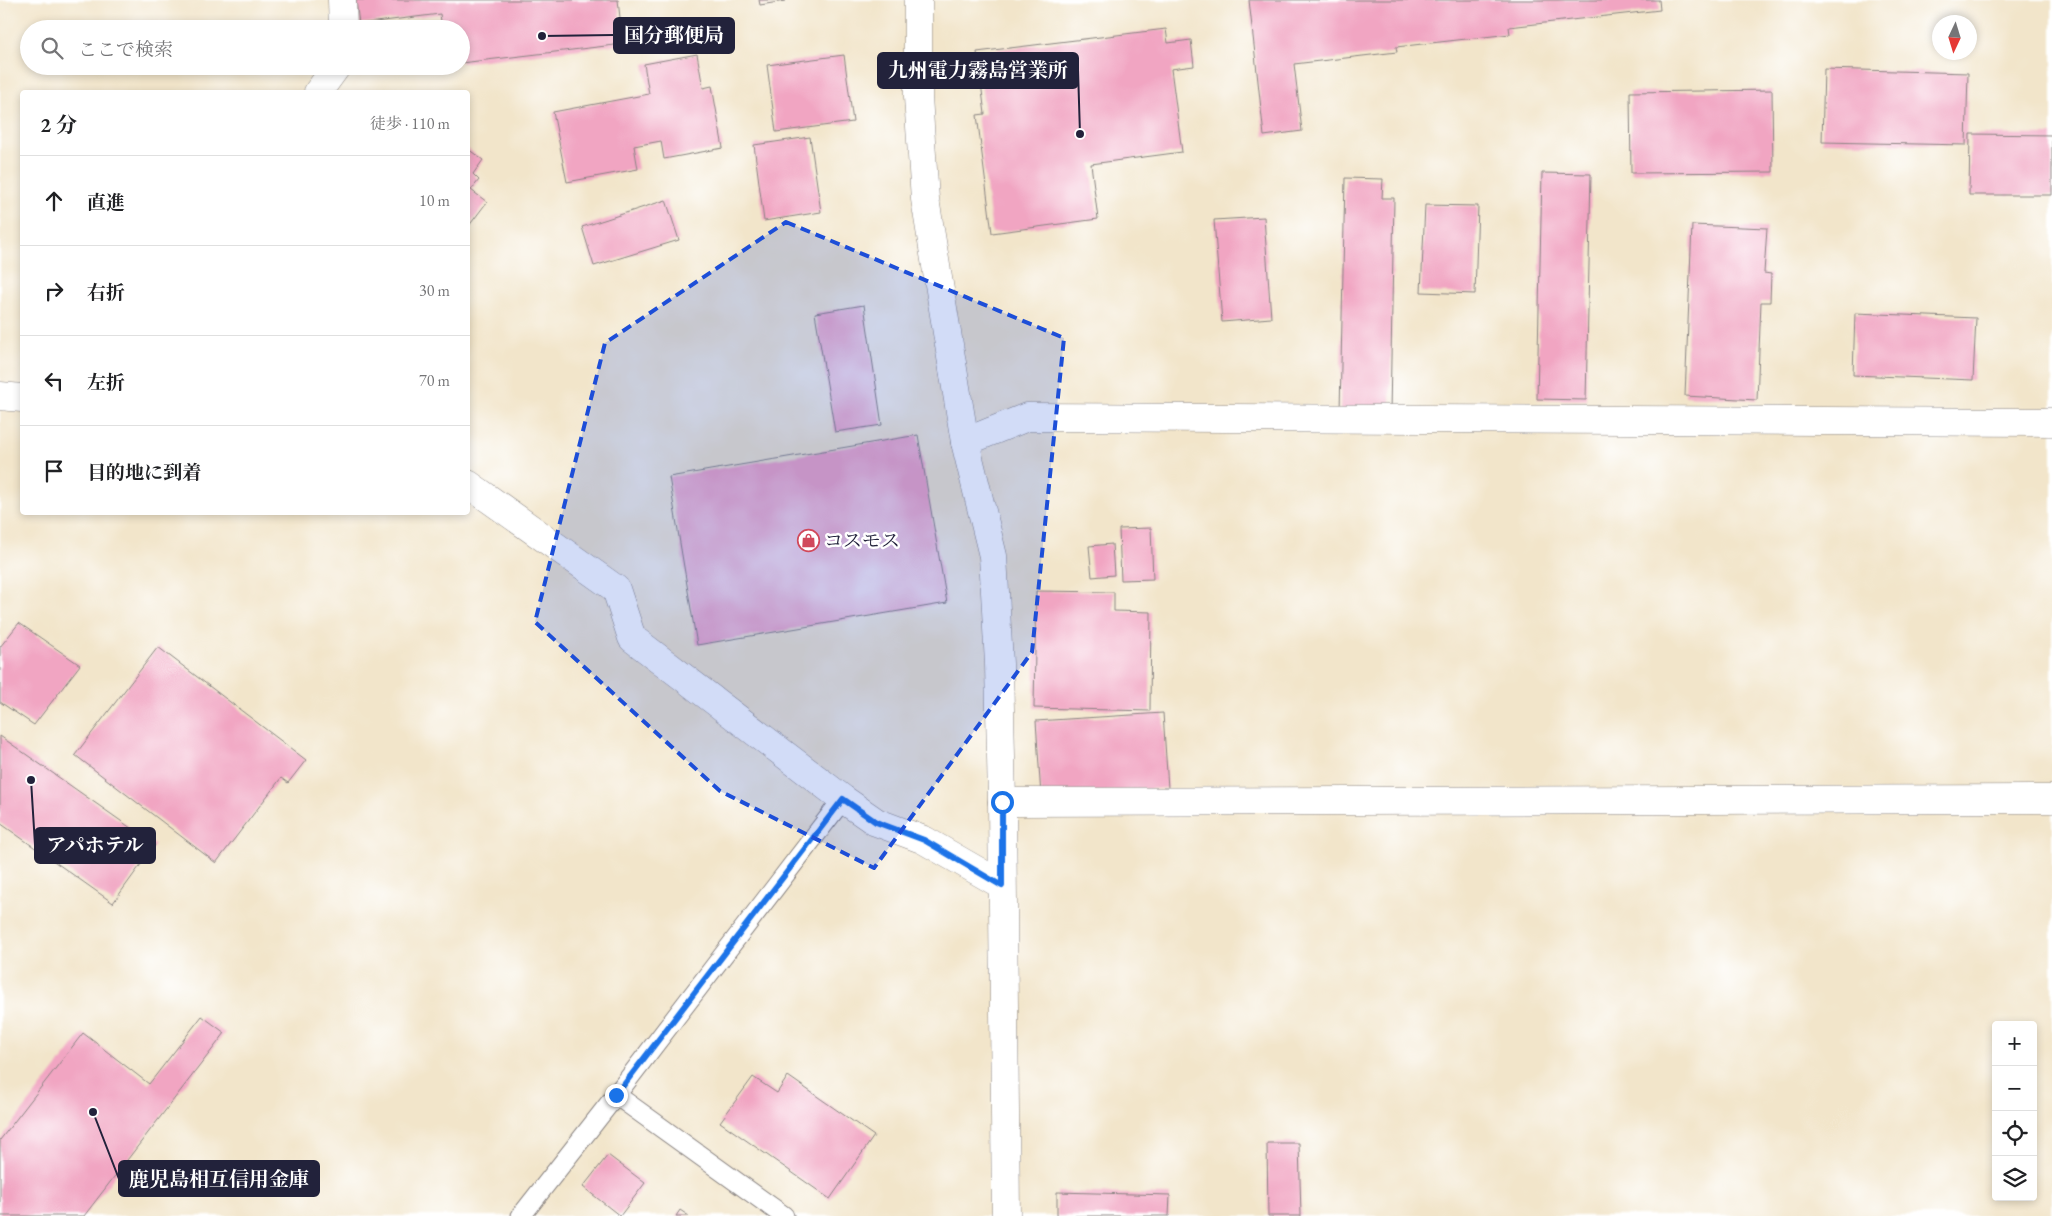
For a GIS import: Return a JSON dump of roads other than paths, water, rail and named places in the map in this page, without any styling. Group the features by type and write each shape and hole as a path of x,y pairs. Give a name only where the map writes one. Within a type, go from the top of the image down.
{"street":[{"path":"342,0 343,20"},
{"path":"918,0 918,97 925,199 965,442 993,556 999,664 1002,802 1006,1216"},
{"path":"319,90 330,75"},
{"path":"0,396 20,398"},
{"path":"965,442 1027,417 2052,422"},
{"path":"470,485 616,589 632,638 843,799 876,822 924,840 1002,886"},
{"path":"1002,802 2052,799"}],"lane":[{"path":"521,1216 843,799"},
{"path":"616,1095 784,1216"}],"place":[{"name":"国分郵便局","path":"542,36"},
{"name":"九州電力霧島営業所","path":"1080,134"},
{"name":"コスモス","path":"808,540"},
{"name":"アパホテル","path":"31,780"},
{"name":"鹿児島相互信用金庫","path":"93,1112"}]}
